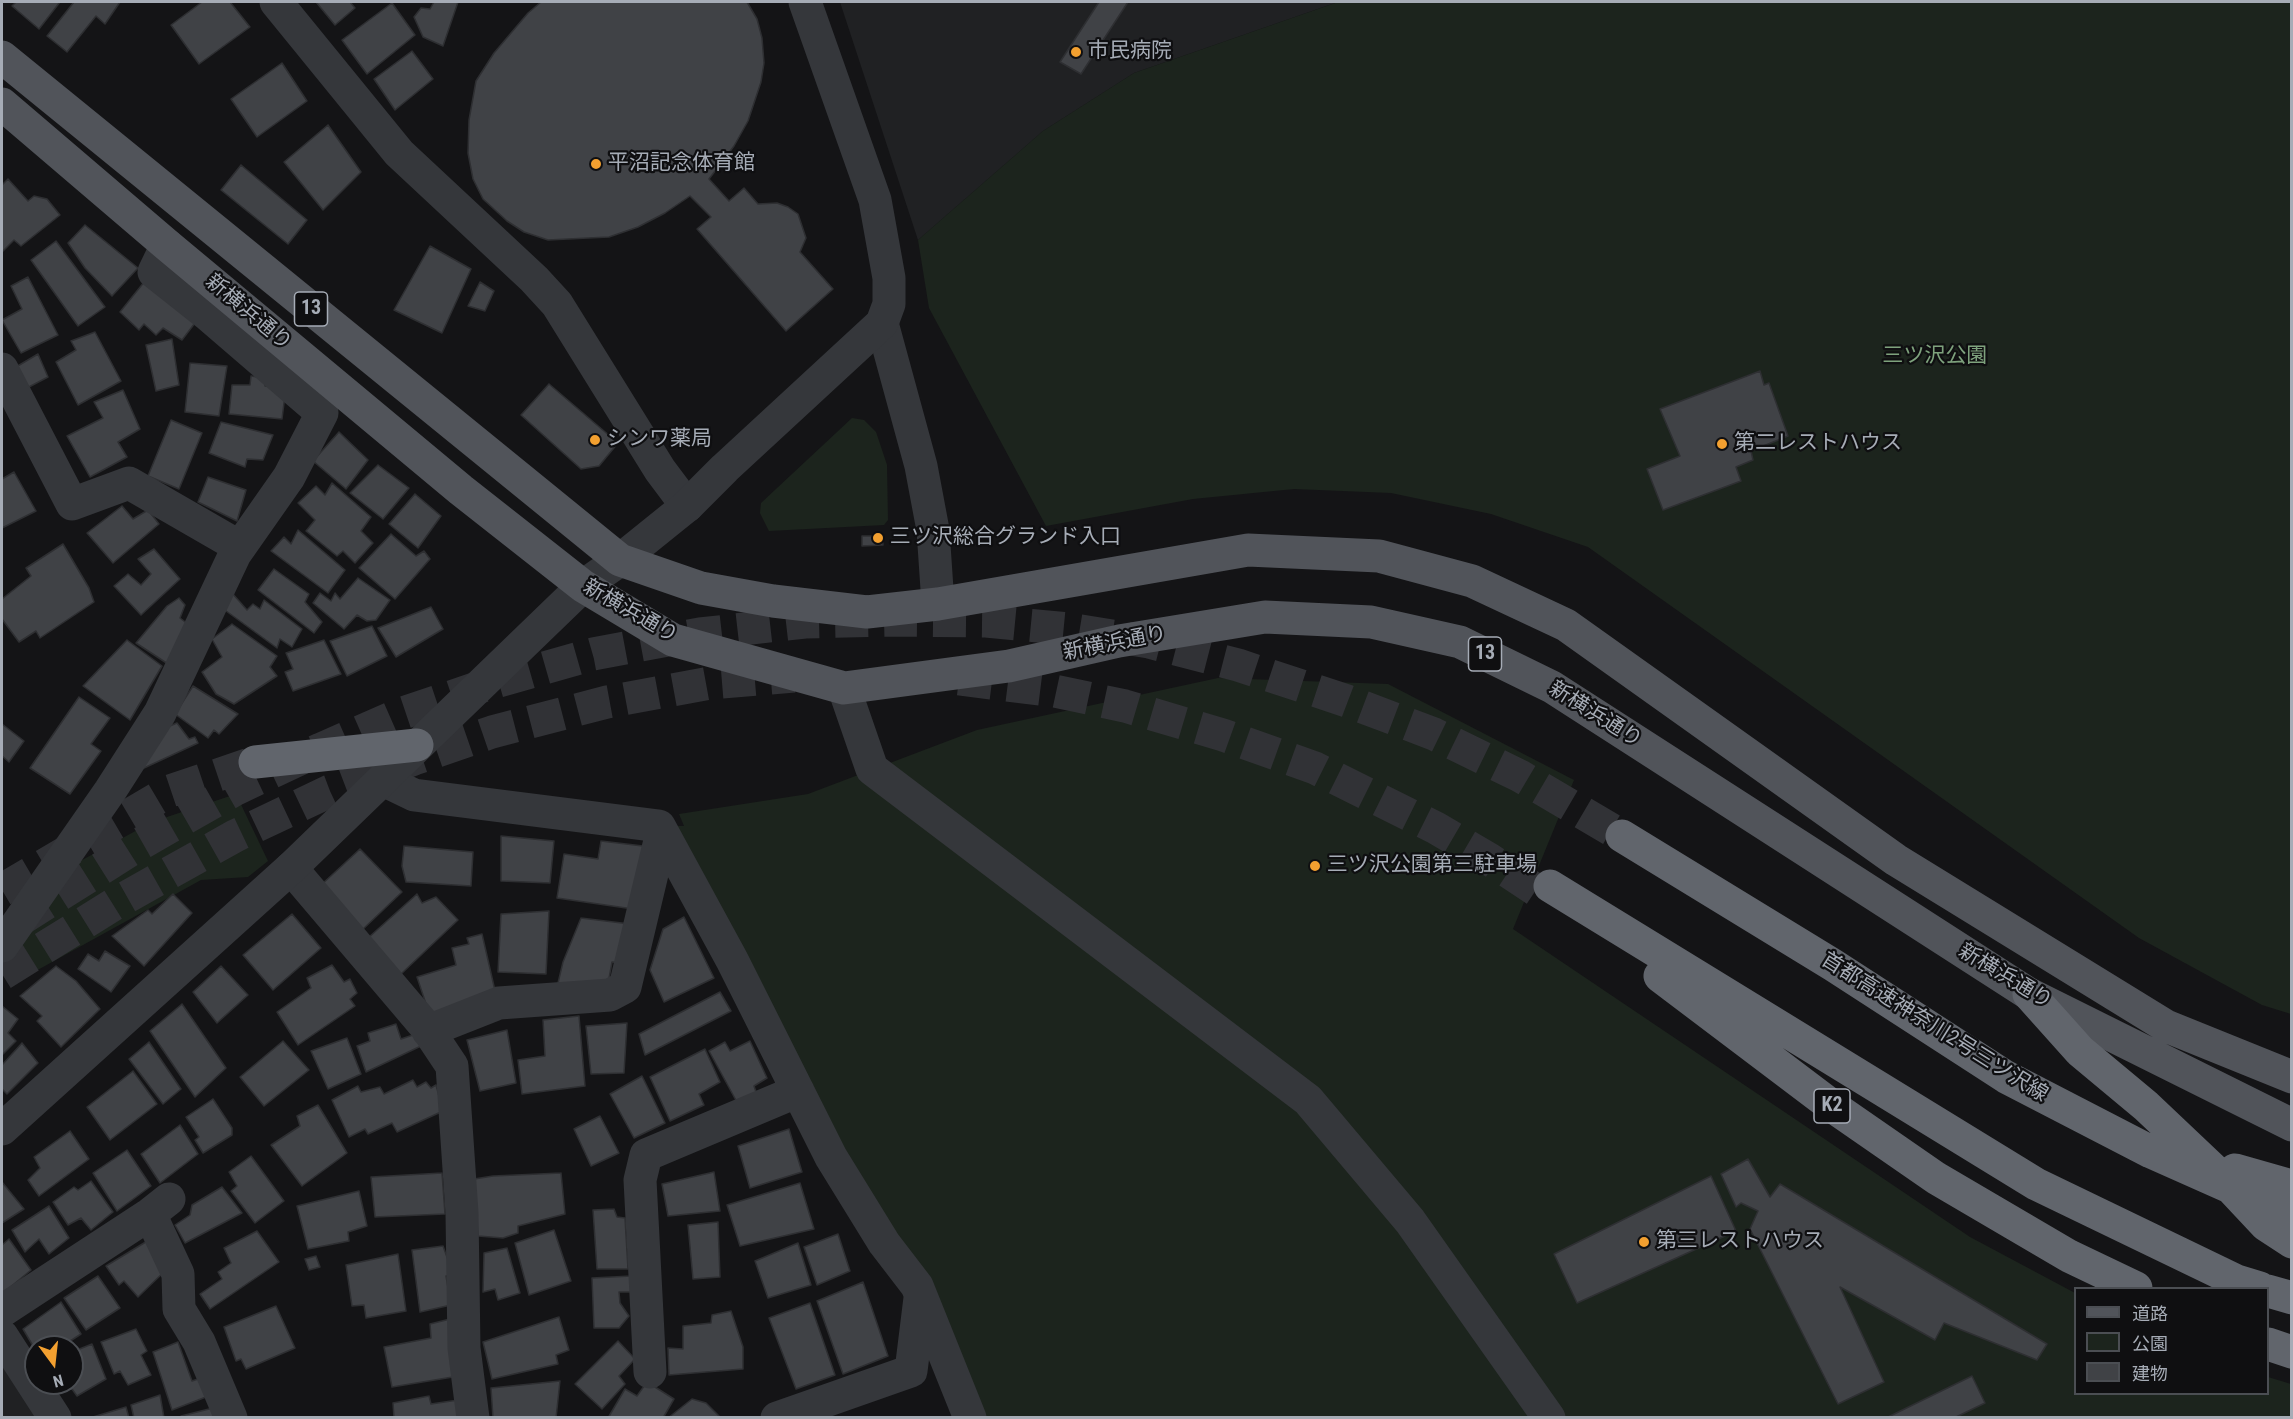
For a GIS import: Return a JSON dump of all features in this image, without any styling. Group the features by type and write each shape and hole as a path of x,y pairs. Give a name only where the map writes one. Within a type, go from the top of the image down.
{"highway":[{"path":"255,762 417,745"},
{"name":"首都高速神奈川2号三ツ沢線","path":"1622,836 1833,965 2006,1077 2151,1152 2259,1200 2292,1211"},
{"name":"K2","path":"2134,1287 2069,1256 1936,1178 1832,1106 1547,891 2036,1184 2236,1281 2257,1287"},
{"path":"2029,994 2080,1051 2146,1106 2222,1177 2266,1225 2292,1242"},
{"path":"2006,1077 2242,1172 2292,1186"},
{"path":"2269,1291 2292,1299"},
{"path":"2269,1344 2292,1352"}],"main road":[{"name":"新横浜通り","path":"2,57 620,560 701,588 772,601 867,612 938,604 1248,550 1378,556 1472,581 1566,625 1896,860 2166,1026 2292,1077"},
{"name":"新横浜通り","path":"2,104 167,245 461,489 583,586 673,640 844,688 1009,666 1119,641 1265,617 1371,622 1460,642 1552,687 2029,994 2292,1125"}],"street":[{"path":"276,2 399,153 534,279 557,304 660,470 687,506"},
{"path":"2,1130 291,868 583,586 620,560 687,506 882,323 888,304 889,278 875,200 805,2"},
{"path":"2,946 110,791 160,713 240,547 289,477 322,413 207,314 154,272 167,245"},
{"path":"882,323 921,466 933,530 938,604"},
{"path":"2,369 72,504 129,483 240,547"},
{"path":"844,688 872,769 1308,1100 1410,1221 1549,1418"},
{"path":"383,780 414,795 659,826 732,960 831,1157 884,1243 917,1286 970,1418"},
{"path":"428,1031 499,1004 610,995 625,987 662,832"},
{"path":"291,868 428,1031 452,1066 462,1214 464,1348 473,1418"},
{"path":"650,1372 640,1180 646,1155 798,1091"},
{"path":"2,1311 159,1206 178,1274 179,1309 199,1342 231,1418"},
{"path":"777,1418 911,1371 921,1296"},
{"path":"2,1336 55,1418"}],"shaded area":[{"path":"840,2 1338,2 1134,73 1043,131 918,240"},
{"path":"2,1362 40,1417 2,1417"}],"green space":[{"name":"三ツ沢公園","path":"1338,2 2291,2 2291,1014 2262,1005 2139,938 1588,547 1491,514 1391,493 1294,489 1193,499 1046,526 929,308 918,240 1043,131 1134,73"},
{"path":"852,418 864,420 876,432 887,465 888,520 884,525 769,531 760,513 761,503"},
{"path":"1218,678 1388,684 1574,780 1513,929 1970,1237 2074,1292 2074,1395 2269,1395 2269,1377 2291,1384 2291,1417 968,1417 659,826 684,826 679,814 808,794 977,730"},
{"path":"236,794 268,861 248,877 201,880 34,972 11,954 73,865 152,822"}],"building":[{"path":"16,2 60,2 39,29 12,6"},
{"path":"74,2 120,2 105,24 96,16 67,52 47,36"},
{"path":"202,2 230,2 250,27 199,64 171,25"},
{"path":"316,2 350,2 355,8 335,25"},
{"path":"434,2 458,2 443,46 423,37 414,17 421,8 430,9"},
{"name":"平沼記念体育館","path":"541,2 747,2 757,19 762,38 764,63 761,82 748,121 734,146 709,179 729,201 744,188 758,204 777,203 798,214 806,238 800,252 833,289 786,331 697,229 711,217 690,196 665,213 638,227 609,237 548,240 524,232 507,221 483,199 473,179 468,153 469,120 476,81 494,53 528,13"},
{"path":"1099,2 1128,2 1081,74 1060,62"},
{"path":"392,3 415,35 367,74 342,40"},
{"path":"412,51 433,79 395,110 374,79"},
{"path":"282,63 307,101 257,137 231,99"},
{"path":"328,125 361,172 323,210 284,162"},
{"path":"241,165 307,220 288,244 221,190"},
{"path":"8,179 28,201 34,196 47,199 60,215 21,246 14,240 2,252 2,185"},
{"path":"85,225 138,268 112,296 85,268 68,243"},
{"path":"56,241 105,307 78,326 31,260"},
{"path":"430,246 471,269 442,333 394,310"},
{"path":"149,276 198,319 182,340 163,328 156,335 144,324 139,330 120,312"},
{"path":"28,277 58,335 21,353 2,320 22,309 11,286"},
{"path":"480,282 494,291 485,311 468,306"},
{"path":"95,332 121,381 78,405 56,362 76,350 71,341"},
{"path":"172,339 179,385 156,391 146,345"},
{"path":"38,354 48,377 27,388 16,367"},
{"path":"190,363 227,366 219,416 185,412"},
{"name":"第二レストハウス","path":"1760,371 1764,385 1769,383 1788,436 1751,451 1753,460 1736,467 1741,481 1663,510 1647,469 1680,456 1660,409"},
{"path":"251,376 265,378 265,386 286,387 282,419 229,414 232,385 250,385"},
{"path":"549,384 618,443 599,466 581,469 521,415"},
{"path":"123,390 140,429 118,442 127,457 90,477 67,436 103,418 94,402"},
{"path":"171,420 202,433 179,489 148,476"},
{"path":"221,422 273,435 263,460 247,459 245,467 209,453"},
{"path":"339,432 368,460 346,489 313,461"},
{"path":"378,465 409,488 383,519 350,493"},
{"path":"14,472 36,511 2,528 2,479"},
{"path":"208,477 246,490 237,521 198,502"},
{"path":"332,483 371,517 361,531 373,543 355,563 343,551 337,556 306,531 315,520 298,503 316,486 325,495"},
{"path":"415,494 441,516 418,548 389,524"},
{"path":"122,506 133,519 148,510 159,524 113,563 87,533"},
{"path":"298,530 345,570 328,593 271,551 284,537 291,544"},
{"path":"391,534 416,556 424,551 430,559 395,599 359,568"},
{"path":"862,536 882,536 883,545 862,546"},
{"path":"63,544 89,588 94,602 40,638 36,631 19,642 2,619 2,599 31,576 26,568"},
{"path":"154,549 180,579 141,615 114,586 128,574 141,585 151,574 138,559"},
{"path":"274,569 309,594 305,602 322,622 314,633 258,590"},
{"path":"358,578 390,600 376,620 367,621 357,615 344,629 313,603 320,593 331,601 335,593 340,599"},
{"path":"232,593 247,610 253,604 260,609 264,600 302,629 292,647 280,639 277,648 222,608"},
{"path":"179,598 185,605 180,618 189,625 168,664 136,643 167,606"},
{"path":"431,607 443,629 396,657 378,628"},
{"path":"232,624 277,656 270,667 277,676 234,704 216,694 202,672 222,657 212,639"},
{"path":"372,626 387,656 347,676 330,641"},
{"path":"127,640 162,666 130,720 83,686"},
{"path":"324,640 341,674 293,691 285,672 293,669 286,653"},
{"path":"193,686 238,714 219,734 214,730 208,738 175,714"},
{"path":"79,697 110,718 91,744 101,751 70,794 30,768"},
{"path":"177,723 189,739 195,737 198,743 144,768 139,759 160,730"},
{"path":"2,724 24,741 9,762 2,756"},
{"path":"501,836 554,841 550,883 501,881"},
{"path":"601,841 643,846 633,909 557,898 564,854 598,859"},
{"path":"404,846 473,852 471,886 406,882 402,866"},
{"path":"360,849 402,892 361,931 320,886"},
{"path":"173,894 192,913 144,966 112,936 148,910 152,914"},
{"path":"417,894 422,903 436,897 458,920 401,974 368,938"},
{"path":"549,911 546,974 498,972 501,914"},
{"path":"292,914 321,948 273,990 243,955"},
{"path":"684,917 714,978 664,1002 650,970 663,929"},
{"path":"581,918 630,924 623,963 612,962 608,984 558,983 563,962"},
{"path":"482,934 496,995 431,1019 417,977 456,965 452,948 469,944 467,938"},
{"path":"105,951 130,966 111,992 78,969 88,954 99,961"},
{"path":"332,965 344,982 350,979 357,993 350,999 355,1006 298,1045 277,1012 311,988 307,978"},
{"path":"56,966 76,981 100,1009 61,1047 37,1021 42,1016 20,996"},
{"path":"221,966 248,995 217,1023 193,992"},
{"path":"720,992 731,1011 645,1055 639,1034"},
{"path":"182,1004 226,1068 195,1097 150,1031"},
{"path":"2,1006 18,1019 8,1033 16,1041 2,1055"},
{"path":"579,1016 585,1086 522,1094 518,1060 545,1056 543,1020"},
{"path":"627,1023 624,1073 591,1074 586,1026"},
{"path":"396,1024 401,1039 413,1035 421,1046 366,1072 357,1046 370,1041 368,1033"},
{"path":"507,1030 516,1083 480,1091 467,1040"},
{"path":"347,1038 361,1074 328,1089 311,1051"},
{"path":"283,1041 309,1070 264,1106 240,1077"},
{"path":"750,1041 767,1078 754,1086 757,1095 738,1104 709,1051 725,1042 730,1051"},
{"path":"149,1042 181,1089 163,1104 129,1059"},
{"path":"22,1043 38,1063 7,1094 2,1089 2,1065"},
{"path":"705,1049 720,1082 699,1094 704,1105 670,1121 650,1077"},
{"path":"133,1071 157,1104 110,1140 87,1107"},
{"path":"642,1076 665,1123 634,1138 610,1094"},
{"path":"413,1080 417,1087 426,1082 431,1088 436,1085 443,1111 397,1132 392,1123 368,1134 365,1129 349,1137 332,1100 358,1086 361,1092 380,1087 384,1094"},
{"path":"213,1099 232,1128 232,1135 203,1153 195,1140 199,1137 186,1117"},
{"path":"318,1105 347,1153 302,1186 271,1145 300,1126 297,1116"},
{"path":"600,1116 619,1153 591,1166 574,1129"},
{"path":"180,1125 198,1154 160,1183 141,1154"},
{"path":"789,1129 802,1172 750,1188 738,1146"},
{"path":"70,1131 89,1159 39,1196 28,1180 40,1168 34,1157"},
{"path":"127,1150 151,1186 117,1211 93,1173"},
{"path":"251,1156 284,1201 255,1223 231,1191 237,1186 229,1172"},
{"path":"1748,1159 1770,1197 1780,1184 2047,1344 2037,1360 1944,1323 1935,1340 1840,1287 1884,1382 1838,1404 1750,1229 1758,1211 1741,1203 1736,1207 1721,1174"},
{"path":"714,1172 720,1211 668,1216 662,1184"},
{"path":"442,1173 445,1214 375,1217 371,1177"},
{"path":"561,1173 565,1214 518,1226 518,1233 503,1238 478,1236 474,1179"},
{"name":"第三レストハウス","path":"1711,1176 1736,1231 1577,1303 1554,1254"},
{"path":"91,1181 113,1212 91,1230 81,1218 68,1225 53,1202 74,1187 78,1190"},
{"path":"2,1182 24,1209 2,1223"},
{"path":"800,1183 814,1229 740,1246 727,1205"},
{"path":"222,1187 242,1213 185,1243 175,1225 190,1215 192,1205"},
{"path":"359,1191 367,1226 348,1232 349,1241 308,1249 297,1206"},
{"path":"49,1206 69,1238 49,1254 39,1239 25,1252 12,1230"},
{"path":"614,1209 617,1217 625,1218 628,1269 597,1269 593,1210"},
{"path":"718,1222 720,1277 693,1279 688,1225"},
{"path":"554,1230 571,1281 529,1295 515,1243"},
{"path":"257,1231 279,1262 210,1309 200,1294 222,1279 218,1272 231,1263 224,1248"},
{"path":"838,1234 850,1271 817,1285 804,1247"},
{"path":"9,1239 31,1270 2,1294 2,1245"},
{"path":"149,1240 167,1269 138,1297 124,1281 119,1285 106,1266"},
{"path":"798,1243 811,1285 768,1298 755,1261"},
{"path":"443,1246 453,1274 446,1276 451,1305 420,1312 412,1250"},
{"path":"507,1248 520,1293 498,1300 495,1289 483,1292 484,1253"},
{"path":"398,1254 406,1311 366,1318 364,1305 352,1306 346,1265"},
{"path":"316,1256 320,1267 309,1270 305,1259"},
{"path":"98,1276 120,1308 86,1330 64,1298"},
{"path":"631,1276 632,1292 619,1292 620,1303 629,1316 619,1328 594,1328 592,1278"},
{"path":"863,1282 888,1356 843,1374 817,1301"},
{"path":"61,1302 81,1334 27,1335 23,1329"},
{"path":"810,1303 835,1375 796,1389 769,1318"},
{"path":"276,1306 295,1348 246,1369 241,1359 236,1361 224,1327"},
{"path":"731,1311 743,1347 743,1369 669,1375 668,1348 683,1349 683,1326 711,1323 712,1315"},
{"path":"559,1317 569,1350 556,1355 558,1364 492,1379 483,1342"},
{"path":"454,1318 459,1376 392,1387 384,1347 431,1338 430,1324"},
{"path":"136,1329 147,1351 141,1355 151,1375 128,1385 120,1371 114,1374 101,1342"},
{"path":"618,1341 635,1359 619,1376 625,1384 602,1409 575,1384"},
{"path":"178,1342 192,1381 201,1378 206,1397 172,1410 153,1352"},
{"path":"92,1344 106,1379 84,1392 84,1347"},
{"path":"1972,1376 1985,1403 1954,1418 1886,1418"},
{"path":"560,1381 556,1418 493,1418 491,1388"},
{"path":"647,1382 674,1399 663,1418 608,1418 625,1389 637,1396"},
{"path":"160,1395 164,1418 134,1418 131,1405"},
{"path":"429,1396 431,1404 458,1400 460,1418 394,1418 393,1403"},
{"path":"692,1399 706,1403 721,1418 668,1418"},
{"path":"126,1407 129,1418 93,1418 93,1417"},
{"path":"217,1407 220,1418 182,1418 181,1416"}],"tunnel":[{"path":"18,921 140,844 236,789 403,713 492,683 593,654 700,634 805,622 986,621 1069,629 1149,642 1238,665 1347,701 1434,734 1520,776 1622,836"},
{"path":"2,974 116,903 235,836 330,791 414,759 492,732 607,702 710,683 794,676"},
{"path":"959,679 1055,691 1125,706 1223,735 1315,768 1436,828 1545,896"},
{"path":"2,890 170,791 250,764"}],"place":[{"name":"市民病院","path":"1076,52"},
{"name":"平沼記念体育館","path":"596,164"},
{"name":"シンワ薬局","path":"595,440"},
{"name":"第二レストハウス","path":"1722,444"},
{"name":"三ツ沢総合グランド入口","path":"878,538"},
{"name":"三ツ沢公園第三駐車場","path":"1315,866"},
{"name":"第三レストハウス","path":"1644,1242"}]}
